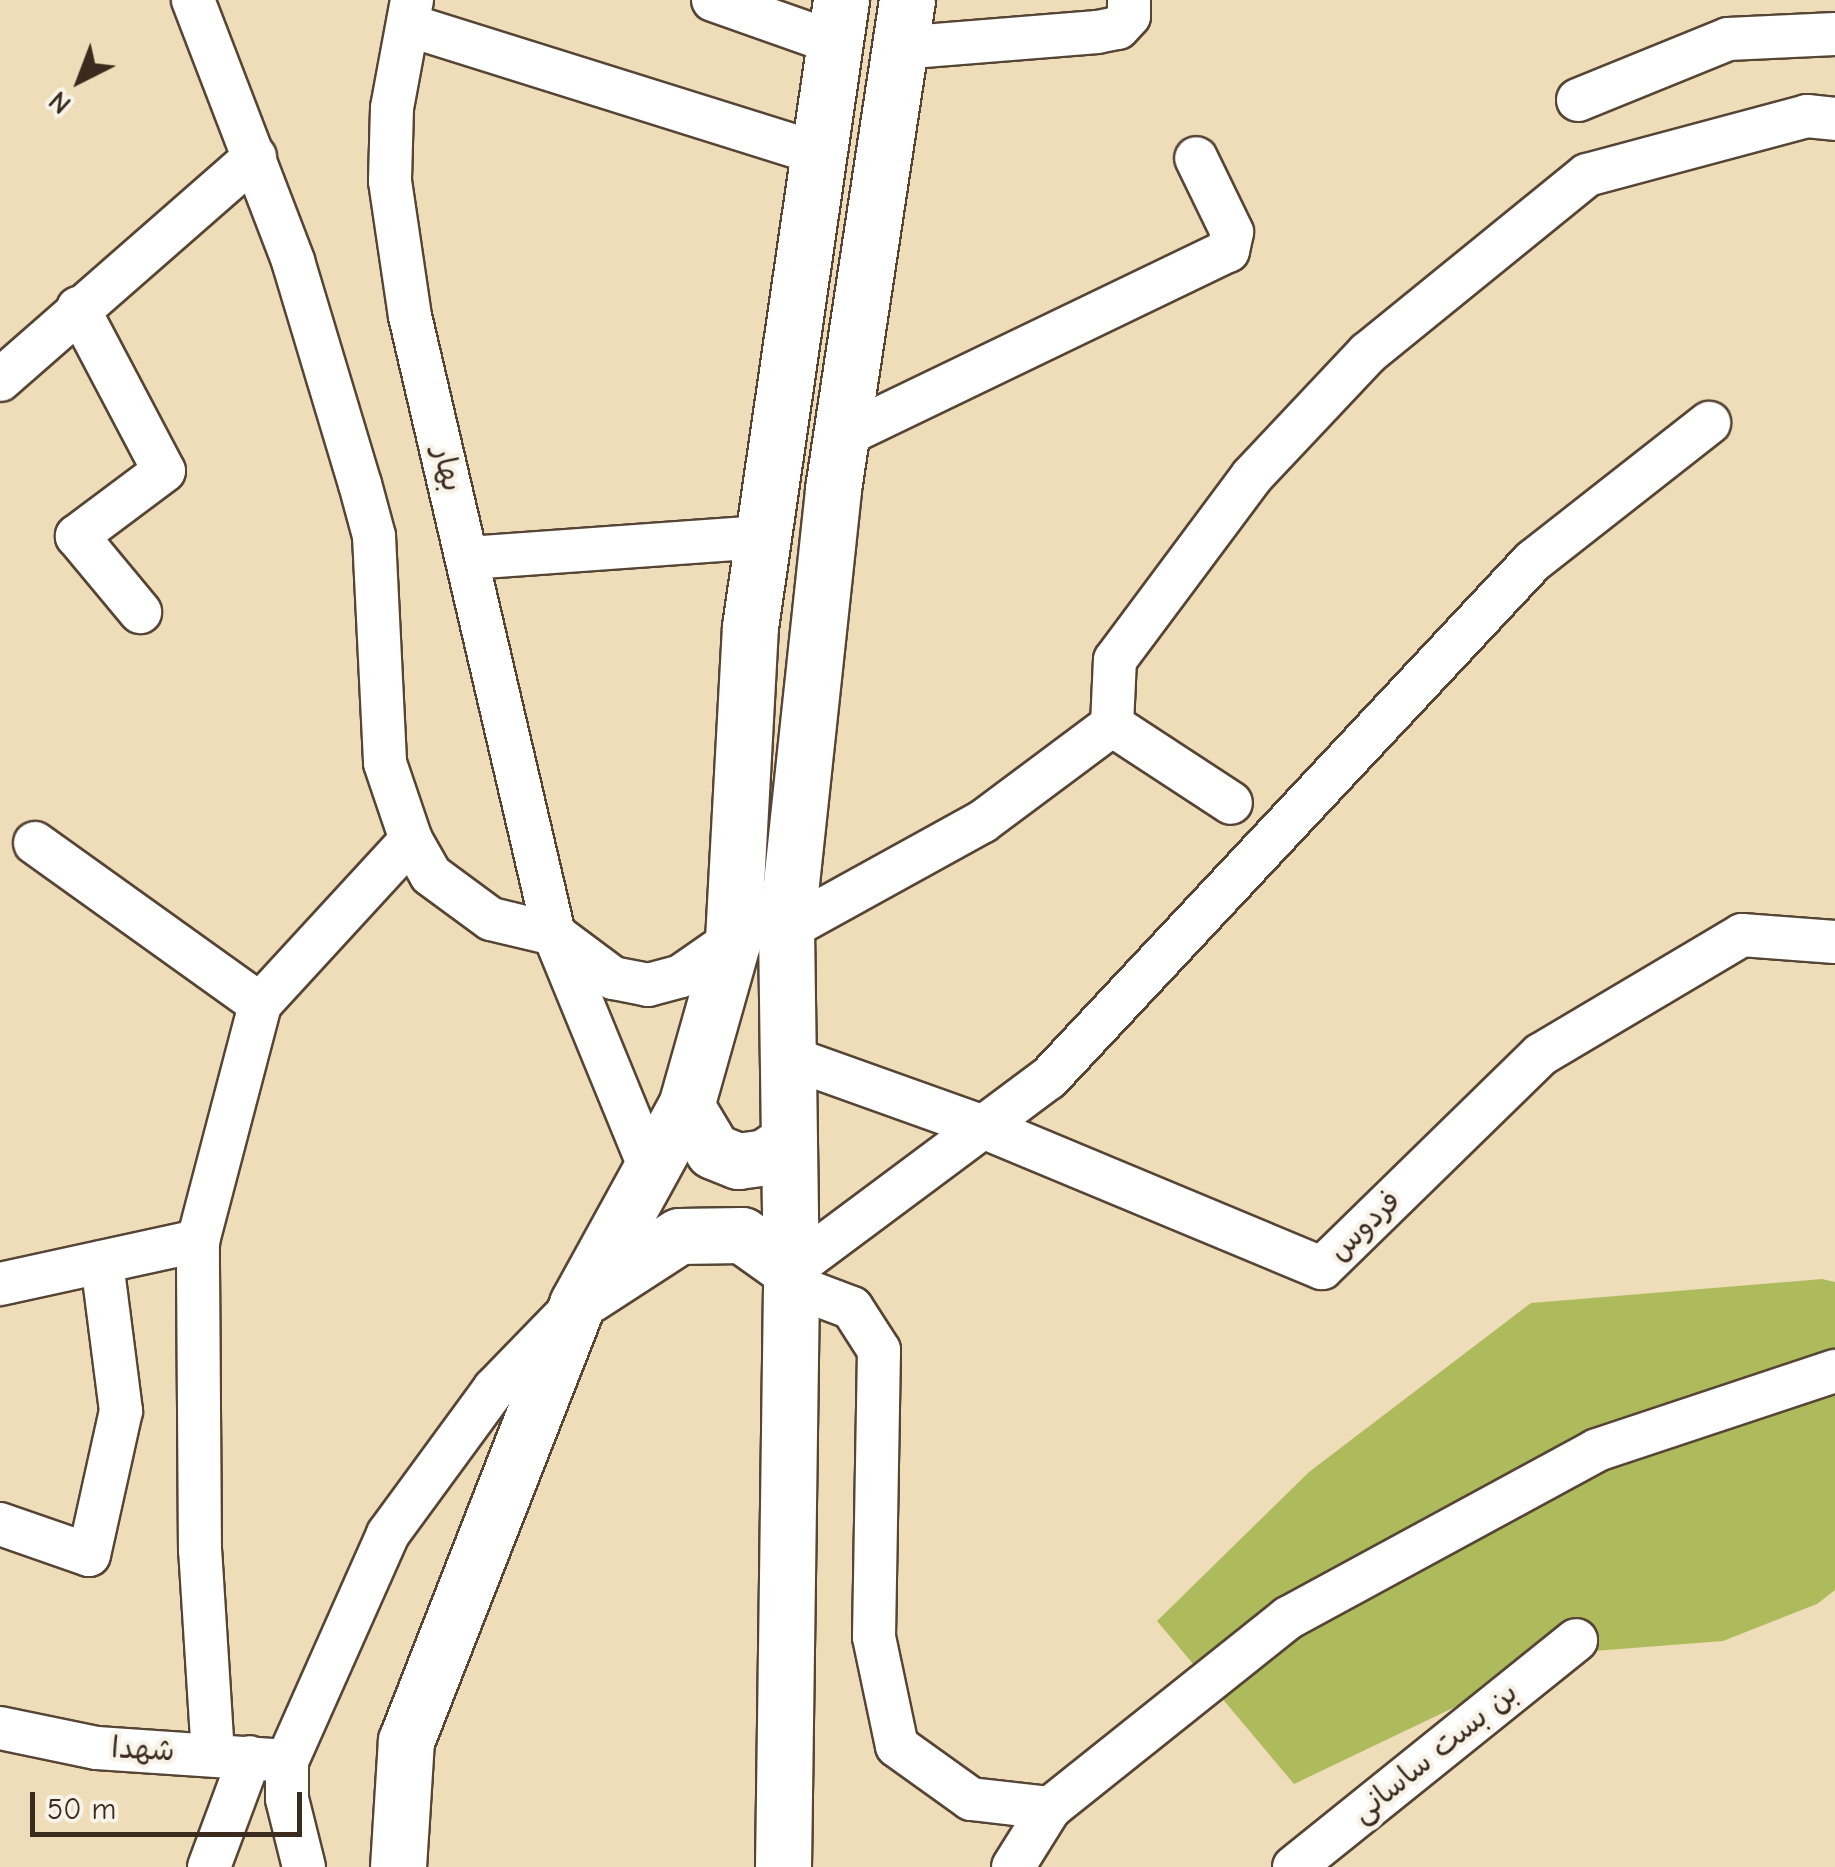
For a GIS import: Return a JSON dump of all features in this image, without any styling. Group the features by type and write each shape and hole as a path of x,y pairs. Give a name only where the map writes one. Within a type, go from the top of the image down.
{"main road":[{"path":"398,1867 406,1741 576,1304 686,1106 733,940 750,628 838,21"},
{"path":"784,1867 791,1277 786,930 833,489 845,435 903,24"},
{"path":"686,1106 713,1151 738,1161 765,1157 789,1141"},
{"path":"576,1304 679,1236 742,1235 791,1277"}],"street":[{"path":"193,0 256,157 374,536 386,763 411,840 431,874 491,920 554,934 601,971 648,985 681,976 733,940"},
{"path":"713,0 838,21"},
{"path":"903,24 1097,32 1118,28 1130,16 1130,0"},
{"path":"410,12 819,154"},
{"name":"بهار","path":"410,12 392,108 390,182 410,316 554,934 652,1173"},
{"path":"1578,100 1728,39 1835,34"},
{"path":"1112,725 1115,660 1252,476 1368,353 1586,175 1807,116 1835,119"},
{"path":"0,380 78,308 256,157"},
{"path":"845,435 1228,252 1232,232 1196,158"},
{"path":"78,308 164,470 77,536 140,612"},
{"path":"1050,1808 971,1799 897,1746 874,1636 880,1350 852,1308 791,1277 1049,1078 1533,561 1709,424"},
{"path":"469,558 764,537"},
{"path":"1112,725 1231,802"},
{"path":"786,930 982,822 1112,725"},
{"path":"304,1867 287,1799 250,1758 200,1550 198,1241 260,1004 411,840"},
{"path":"35,843 260,1004"},
{"name":"فردوس","path":"788,1057 983,1127 1322,1268 1540,1055 1742,935 1835,942"},
{"path":"0,1284 198,1241"},
{"path":"0,1524 89,1556 121,1410 102,1262"},
{"path":"209,1867 250,1758 388,1534 494,1389 576,1304"},
{"path":"1012,1867 1050,1808 1288,1618 1597,1450 1835,1371"},
{"name":"بن بست ساسانی","path":"1294,1867 1576,1640"},
{"name":"شهدا","path":"0,1728 97,1748 250,1758"}],"green space":[{"path":"1822,1279 1835,1282 1835,1590 1817,1604 1723,1641 1568,1653 1294,1784 1157,1621 1309,1472 1531,1303"}]}
